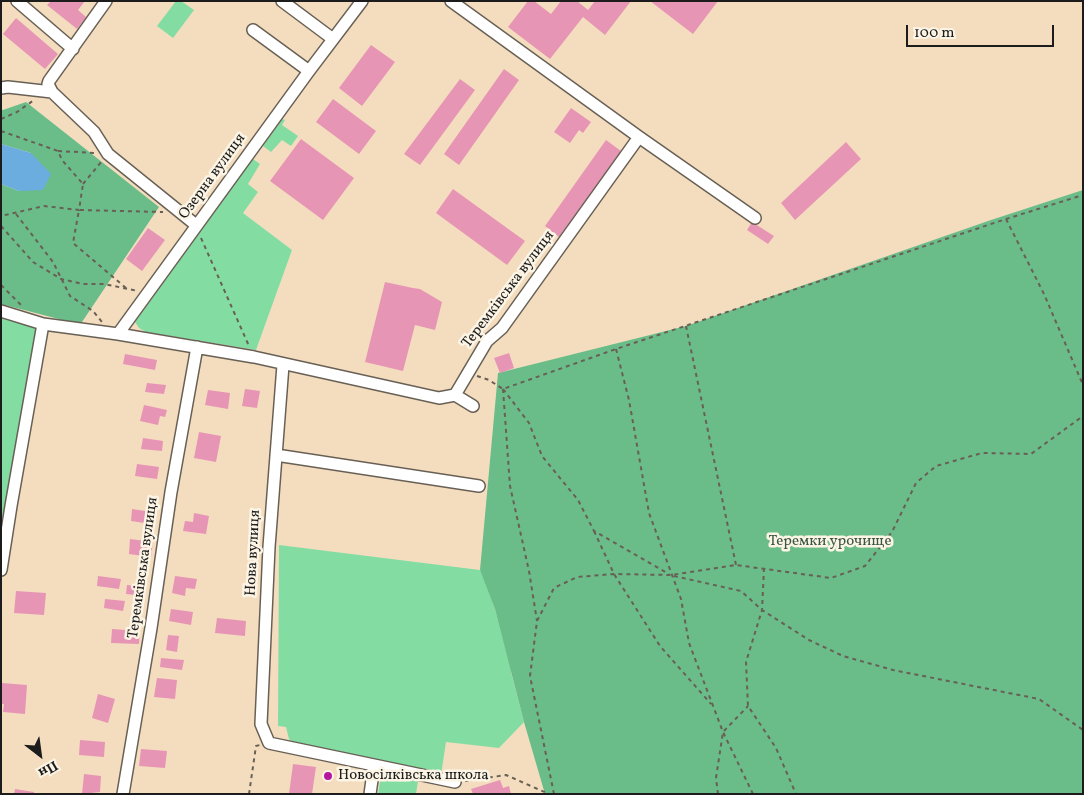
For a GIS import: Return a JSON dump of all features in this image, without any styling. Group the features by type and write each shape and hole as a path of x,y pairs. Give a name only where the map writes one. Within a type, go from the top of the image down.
{"street":[{"path":"17,1 73,49"},
{"path":"49,92 49,80 106,1"},
{"path":"282,1 332,39"},
{"name":"Озерна вулиця","path":"114,334 148,292 332,39 362,1"},
{"path":"451,1 755,218"},
{"path":"253,30 309,71"},
{"path":"1,88 8,87 49,92 94,132 108,154 196,225"},
{"name":"Теремківська вулиця","path":"455,395 486,341 502,328 639,137"},
{"path":"1,311 43,324 254,357 438,398 455,395 473,406"},
{"path":"1,570 43,324"},
{"name":"Теремківська вулиця","path":"123,794 151,628 171,492 197,347"},
{"name":"Нова вулиця","path":"269,743 261,724 269,547 283,364"},
{"path":"276,455 479,486"},
{"path":"269,743 455,782"},
{"path":"370,794 374,766"}],"path":[{"path":"1,119 17,112 49,92"},
{"path":"1,131 58,151 108,154"},
{"path":"58,151 62,160 83,184"},
{"path":"108,154 83,184 74,243 126,288"},
{"path":"503,389 616,349 1006,218 1083,195"},
{"path":"1,216 44,206 79,210 180,212"},
{"path":"16,214 53,262 70,296 93,311 114,334"},
{"path":"1006,218 1044,294 1083,385"},
{"path":"196,225 254,357"},
{"path":"2,227 33,262 61,280 83,284 104,284 148,292"},
{"path":"1,286 25,309"},
{"path":"686,326 736,565"},
{"path":"616,349 629,400 650,513 681,599 689,643 722,732 753,794"},
{"path":"468,373 489,380 503,389 529,423 542,456 578,500 614,574 660,646 713,706"},
{"path":"503,389 510,486 529,572 537,621 530,676 554,794"},
{"path":"537,621 554,588 577,577 614,574 672,575 736,565 831,578 865,566 892,532 916,483 936,466 982,453 1031,454 1083,416"},
{"path":"594,531 672,575 741,591 762,610 809,640 843,656 893,670 1039,698 1083,730"},
{"path":"764,568 762,610 746,662 748,706 776,748 796,794"},
{"path":"718,794 716,778 722,732 748,706"},
{"path":"250,794 256,746 269,743"},
{"path":"455,782 506,775 549,794"}],"green space":[{"path":"176,1 181,1 194,10 173,38 157,26"},
{"path":"26,102 159,207 82,322 78,324 1,304 1,184 19,191 31,153 1,144 1,109 3,110"},
{"path":"282,119 285,120 282,125 298,136 291,146 282,140 271,152 263,146"},
{"path":"253,159 260,164 248,184 258,192 243,213 292,250 256,350 146,332 139,328 135,322"},
{"name":"Теремки урочище","path":"1083,190 1083,794 545,794 495,609 480,570 498,373 686,326"},
{"path":"1,315 36,326 1,541"},
{"path":"279,545 480,570 483,577 500,585 517,602 522,614 525,638 523,650 511,672 524,722 499,748 446,742 441,775 295,745 289,739 286,727 278,726","holes":["486,583 496,588 505,596 517,615 520,638 518,649 510,665"]},
{"path":"381,775 418,781 416,794 378,794"}],"water":[{"path":"1,144 31,153 51,174 43,190 19,191 1,184"}],"building":[{"path":"51,1 85,1 78,10 86,17 77,29 47,5"},
{"path":"528,1 534,1 551,14 561,1 577,1 588,10 595,1 631,1 605,35 583,17 550,59 508,27"},
{"path":"650,1 718,1 693,34"},
{"path":"16,18 58,54 45,69 3,34"},
{"path":"371,45 395,62 362,106 339,88"},
{"path":"504,69 519,80 459,165 444,154"},
{"path":"460,79 475,90 420,165 404,154"},
{"path":"333,99 376,131 359,154 316,122"},
{"path":"571,108 591,122 583,133 579,130 570,143 554,132"},
{"path":"301,139 354,178 323,220 270,181"},
{"path":"606,140 621,151 559,237 545,226"},
{"path":"846,142 861,159 795,220 781,203"},
{"path":"453,189 525,241 507,265 436,213"},
{"path":"752,222 774,236 768,244 747,230"},
{"path":"148,228 165,240 142,271 126,259"},
{"path":"385,282 420,289 442,302 435,330 415,325 403,371 365,362"},
{"path":"509,353 514,368 500,373 494,358"},
{"path":"125,354 157,360 155,370 123,364"},
{"path":"147,383 166,385 164,394 145,392"},
{"path":"245,389 260,391 257,408 242,406"},
{"path":"208,390 230,393 228,409 205,405"},
{"path":"144,405 167,410 165,417 160,416 158,425 140,421"},
{"path":"199,432 221,436 216,462 194,458"},
{"path":"143,438 163,441 162,451 141,449"},
{"path":"137,464 159,467 157,479 135,476"},
{"path":"132,509 152,512 151,524 131,521"},
{"path":"194,513 209,516 206,534 183,531 185,521 193,522"},
{"path":"130,539 153,542 151,557 129,554"},
{"path":"98,576 121,579 119,589 97,586"},
{"path":"175,576 197,579 195,589 186,588 185,596 172,593"},
{"path":"127,585 146,587 145,596 126,594"},
{"path":"16,591 46,593 44,615 14,613"},
{"path":"105,599 125,601 123,611 104,608"},
{"path":"171,609 193,612 191,625 169,621"},
{"path":"217,618 246,621 245,636 215,633"},
{"path":"112,629 140,631 139,644 111,643"},
{"path":"168,635 179,636 177,652 166,650"},
{"path":"161,658 184,660 182,670 160,667"},
{"path":"157,678 177,680 175,699 154,697"},
{"path":"2,683 27,685 25,714 3,712 4,704 1,704"},
{"path":"98,694 115,699 108,723 92,718"},
{"path":"80,740 105,742 104,757 79,755"},
{"path":"141,749 167,751 165,768 139,766"},
{"path":"293,764 316,767 312,794 289,794"},
{"path":"84,774 101,776 100,792 82,794"},
{"path":"500,780 503,788 509,786 511,794 473,794 471,789"},
{"path":"15,789 34,792 34,794 14,794"}],"place":[{"name":"Новосілківська школа","path":"328,776"}]}
